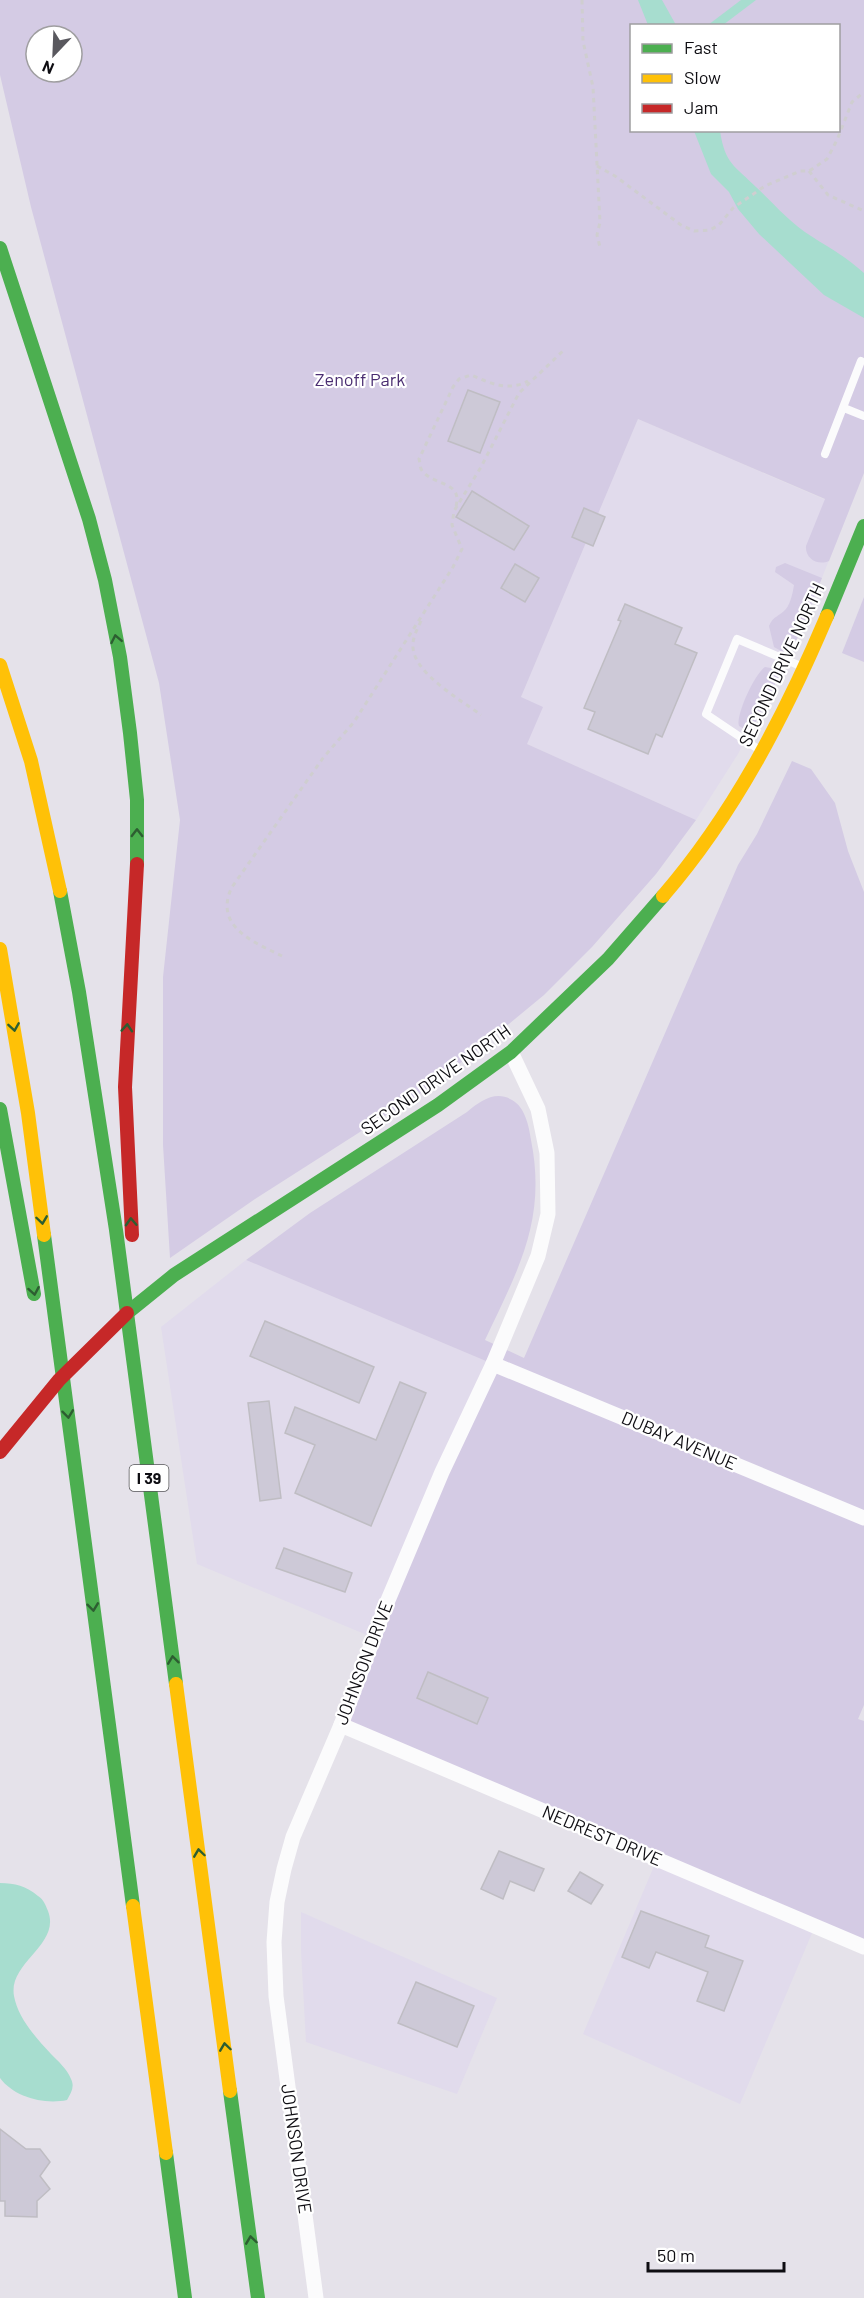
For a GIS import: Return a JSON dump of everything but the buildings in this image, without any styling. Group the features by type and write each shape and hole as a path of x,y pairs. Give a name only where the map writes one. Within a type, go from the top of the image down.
{"main road":[{"path":"0,248 89,519 116,635 130,733 137,800 137,846 125,1087 133,1251 125,1301"},
{"name":"SECOND DRIVE NORTH","path":"0,1452 42,1399 141,1301 174,1275 438,1105 512,1052 578,991 640,925 719,822 762,752 826,619 864,526"},
{"name":"I 39","path":"0,665 31,761 68,929 116,1230 258,2298"},
{"path":"0,949 28,1113 185,2298"},
{"path":"0,1109 38,1312"},
{"path":"43,1346 64,1389"}],"street":[{"name":"JOHNSON DRIVE","path":"316,2298 276,1996 274,1942 277,1902 293,1837 340,1725 386,1605 437,1484 493,1364 538,1256 548,1214 547,1153 538,1109 512,1052"},
{"name":"DUBAY AVENUE","path":"493,1364 864,1518"},
{"name":"NEDREST DRIVE","path":"340,1725 864,1947"}],"lane":[{"path":"825,454 861,362"},
{"path":"844,408 864,416"},
{"path":"762,752 706,714 737,639 804,667"}],"path":[{"path":"582,0 583,41 593,87 600,222 597,235 600,247"},
{"path":"597,166 615,176 665,215 694,231 710,230 719,225 733,208 765,186 800,171 809,171 827,159 852,102 864,92"},
{"path":"809,171 828,195 864,211"},
{"path":"454,512 481,467 519,393 565,349"},
{"path":"282,956 240,931 229,920 226,909 227,897 323,758 354,722 425,612 462,549 452,525 457,501 454,489 421,469 419,459 453,387 464,375 471,375 492,384 507,387 518,387 535,377"},
{"path":"425,612 414,638 415,660 424,672 481,715"}],"shaded area":[{"path":"638,0 662,0 675,24 648,24"},
{"path":"741,0 756,0 724,24 709,24"},
{"path":"694,132 720,132 728,158 737,169 796,225 864,273 864,318 824,295 759,234 738,209 729,192 711,174"},
{"path":"638,419 849,510 806,618 778,678 738,754 696,820 527,744 521,697"},
{"path":"246,1260 493,1364 374,1638 197,1564 161,1327"},
{"path":"657,1859 815,1926 740,2104 583,2034"},
{"path":"0,1883 25,1887 42,1899 48,1911 50,1923 47,1934 19,1973 14,1984 14,1996 19,2012 28,2027 69,2075 73,2087 67,2100 49,2101 30,2098 13,2090 0,2078"},
{"path":"301,1912 497,1998 457,2094 306,2042"}],"green space":[{"name":"Zenoff Park","path":"0,0 864,0 864,473 829,561 816,562 806,550 825,499 638,419 521,697 543,707 527,744 696,820 656,874 592,947 544,995 421,1093 255,1199 170,1258 163,1145 163,977 180,820 159,683 31,207 0,75"},
{"path":"785,563 822,578 794,646 783,652 774,647 769,626 772,620 786,609 792,597 794,585 775,572 776,567"},
{"path":"864,597 864,662 842,653"},
{"path":"765,667 774,670 778,678 752,729 746,730 739,726 740,713 751,686"},
{"path":"792,761 811,769 835,803 848,851 864,892 864,1705 858,1719 864,1721 864,1948 341,1725 493,1364 246,1260 310,1213 477,1104 488,1098 506,1097 520,1107 528,1123 535,1169 535,1195 526,1244 485,1340 524,1358 738,865 757,834"}],"traffic: fast":[{"path":"0,248 89,519 105,580 120,657 130,733 137,800 137,864"},
{"path":"827,616 864,526"},
{"path":"60,891 79,992 116,1230 176,1684"},
{"path":"127,1313 174,1275 438,1105 511,1052 608,959 663,896"},
{"path":"0,1109 34,1294"},
{"path":"44,1235 133,1906"},
{"path":"230,2091 258,2298"},
{"path":"166,2153 185,2298"}],"traffic: slow":[{"path":"663,896 713,832 756,762 794,690 827,616"},
{"path":"0,665 31,761 60,891"},
{"path":"0,949 28,1113 44,1235"},
{"path":"176,1684 230,2091"},
{"path":"133,1906 166,2153"}],"traffic: jam":[{"path":"132,1235 125,1087 137,864"},
{"path":"0,1452 59,1380 127,1313"}]}
